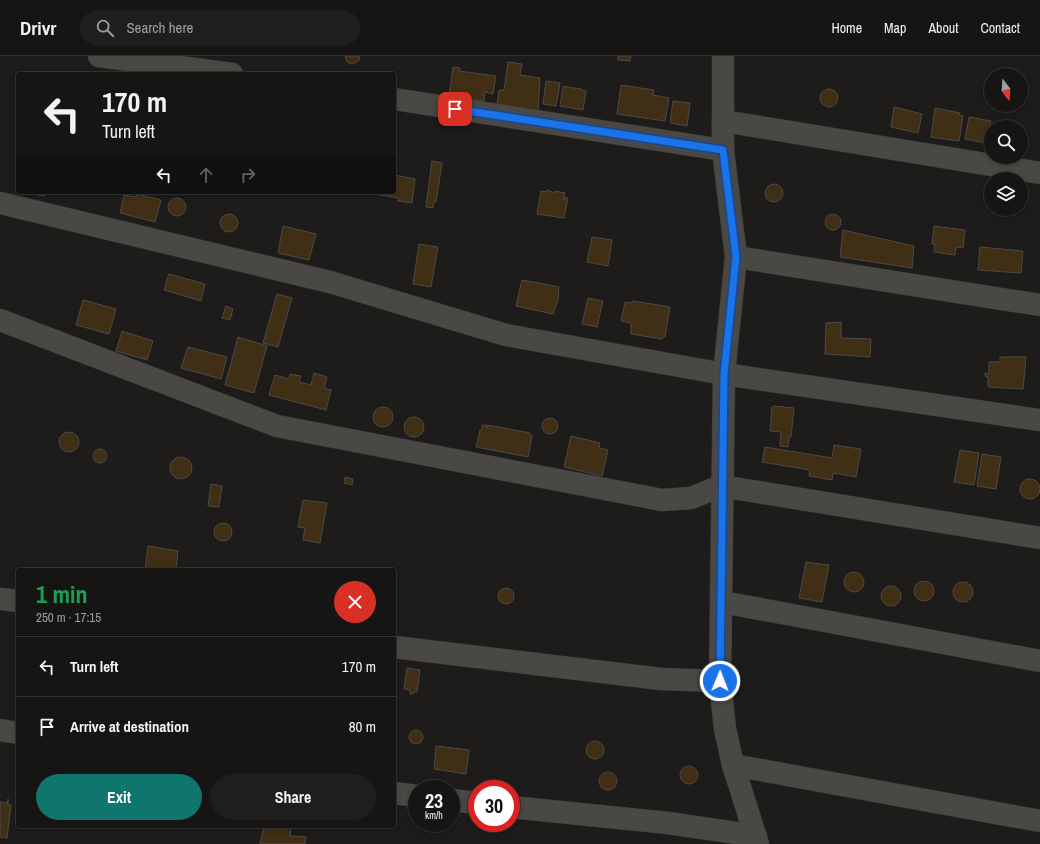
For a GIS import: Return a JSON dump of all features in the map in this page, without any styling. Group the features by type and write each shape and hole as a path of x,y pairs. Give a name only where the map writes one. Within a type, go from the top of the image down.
{"street":[{"path":"99,56 217,72"},
{"path":"520,808 668,823 757,840 733,765 725,729 720,681 724,374 736,257 723,150 722,56"},
{"path":"396,99 723,150"},
{"path":"723,121 1040,173"},
{"path":"0,203 330,282 506,335 724,374 1040,420"},
{"path":"736,257 1040,305"},
{"path":"0,320 277,426 662,500 691,498 722,486 1040,538"},
{"path":"0,599 16,601"},
{"path":"722,602 1040,661"},
{"path":"396,647 661,679 720,681"},
{"path":"0,730 16,733"},
{"path":"733,765 1040,822"},
{"path":"396,793 408,795"}],"building":[{"path":"345,56 360,56 359,61 352,64 347,62"},
{"path":"618,56 631,56 630,61 618,60"},
{"path":"508,62 522,64 520,75 540,78 538,112 497,105 499,90 504,90"},
{"path":"453,67 460,68 459,71 496,76 493,94 485,92 484,101 449,96"},
{"path":"546,81 560,83 556,106 543,104"},
{"path":"621,85 654,90 653,95 669,98 665,121 617,114"},
{"path":"563,86 579,89 581,88 581,90 586,91 583,110 560,106"},
{"path":"825,89 833,89 838,94 836,105 833,107 825,107 820,102 820,94"},
{"path":"673,101 690,103 687,126 670,123"},
{"path":"894,107 922,114 918,133 891,127"},
{"path":"935,108 960,113 959,115 963,116 959,141 931,137"},
{"path":"969,117 986,120 984,120 984,143 965,139"},
{"path":"432,161 442,163 436,202 434,202 433,208 426,207"},
{"path":"396,175 415,179 412,203 398,201 398,198 375,194 396,194"},
{"path":"774,184 780,187 783,193 780,199 774,202 768,199 765,193 768,187"},
{"path":"547,190 555,193 555,191 565,193 564,200 565,198 568,198 564,218 537,214 541,191 547,192"},
{"path":"34,194 45,194 44,196"},
{"path":"137,194 161,200 155,222 120,213 124,195 136,197"},
{"path":"177,198 183,201 186,207 183,213 177,216 171,213 168,207 171,201"},
{"path":"229,214 233,215 237,219 237,227 233,231 229,232 225,231 221,227 220,223 221,219 225,215"},
{"path":"830,214 836,214 841,219 839,228 836,230 830,230 825,225 825,219"},
{"path":"283,226 316,234 309,260 278,253"},
{"path":"934,226 965,230 963,248 956,247 955,255 934,252 935,244 932,244"},
{"path":"843,230 914,246 912,268 840,257"},
{"path":"592,237 612,240 608,266 587,262"},
{"path":"419,244 438,247 431,287 413,284"},
{"path":"980,247 1023,251 1021,273 978,270"},
{"path":"169,274 205,284 201,301 164,290"},
{"path":"522,280 559,287 558,300 553,314 516,306"},
{"path":"277,294 292,298 278,347 263,343"},
{"path":"588,298 603,301 597,327 582,324"},
{"path":"83,300 116,309 109,334 76,325"},
{"path":"633,301 670,307 665,337 662,339 631,334 631,323 621,321 625,302 632,303"},
{"path":"226,306 233,309 230,320 222,318"},
{"path":"841,322 841,338 871,339 870,357 825,354 826,323"},
{"path":"122,331 153,341 147,360 116,351"},
{"path":"238,337 267,346 254,393 225,385"},
{"path":"188,347 227,357 221,379 181,368"},
{"path":"1000,357 1026,357 1023,389 988,387 988,377 985,376 985,373 989,374 989,362 1000,362"},
{"path":"314,373 327,377 324,388 331,390 326,410 269,395 275,375 289,379 290,374 301,376 299,382 311,385"},
{"path":"383,407 390,410 393,417 390,424 383,427 376,424 373,417 376,410"},
{"path":"772,407 794,408 791,437 789,437 788,447 780,446 781,432 770,431"},
{"path":"414,417 421,420 424,427 421,434 414,437 407,434 404,427 407,420"},
{"path":"550,418 556,420 558,426 556,432 550,434 544,432 542,426 544,420"},
{"path":"482,425 486,425 487,428 487,425 530,433 532,436 528,457 476,447 480,430 482,430"},
{"path":"69,432 76,435 79,442 76,449 69,452 62,449 59,442 62,435"},
{"path":"571,436 600,443 599,448 608,450 602,476 564,467"},
{"path":"834,445 861,449 856,477 833,473 832,480 809,476 810,470 762,462 765,447 832,458"},
{"path":"97,449 103,449 107,453 107,459 103,463 97,463 93,459 93,453"},
{"path":"960,450 979,453 974,485 954,482"},
{"path":"982,454 1001,457 996,489 977,486"},
{"path":"181,457 189,460 192,468 189,476 181,479 173,476 170,468 173,460"},
{"path":"345,477 353,479 352,485 344,483"},
{"path":"1030,479 1037,482 1040,489 1037,496 1030,499 1023,496 1020,489 1023,482"},
{"path":"211,484 222,486 219,507 208,506"},
{"path":"303,500 327,503 320,543 303,540 305,528 298,527"},
{"path":"223,523 229,526 232,532 229,538 223,541 217,538 214,532 217,526"},
{"path":"148,546 178,551 176,568 145,568"},
{"path":"806,562 829,565 822,602 799,598"},
{"path":"854,572 861,575 864,582 861,589 854,592 847,589 844,582 847,575"},
{"path":"924,581 931,584 934,591 931,598 924,601 917,598 914,591 917,584"},
{"path":"963,582 970,585 973,592 970,599 963,602 956,599 953,592 956,585"},
{"path":"891,586 898,589 901,596 898,603 891,606 884,603 881,596 884,589"},
{"path":"503,588 509,588 514,593 512,602 509,604 503,604 498,599 498,593"},
{"path":"407,668 420,670 417,692 414,692 413,694 410,694 410,690 404,689"},
{"path":"413,730 419,730 423,734 423,740 419,744 413,744 409,740 409,734"},
{"path":"595,741 601,744 604,750 601,756 595,759 589,756 586,750 589,744"},
{"path":"436,746 469,750 466,774 434,769"},
{"path":"685,766 693,766 698,771 696,782 693,784 685,784 680,779 680,771"},
{"path":"608,772 614,775 617,781 614,787 608,790 602,787 599,781 602,775"},
{"path":"8,799 8,805 11,805 7,838 0,837 0,802 7,803"},
{"path":"264,828 291,828 290,836 306,837 305,844 260,844"}],"route":[{"path":"455,109 723,150 736,257 724,374 720,681"}]}
